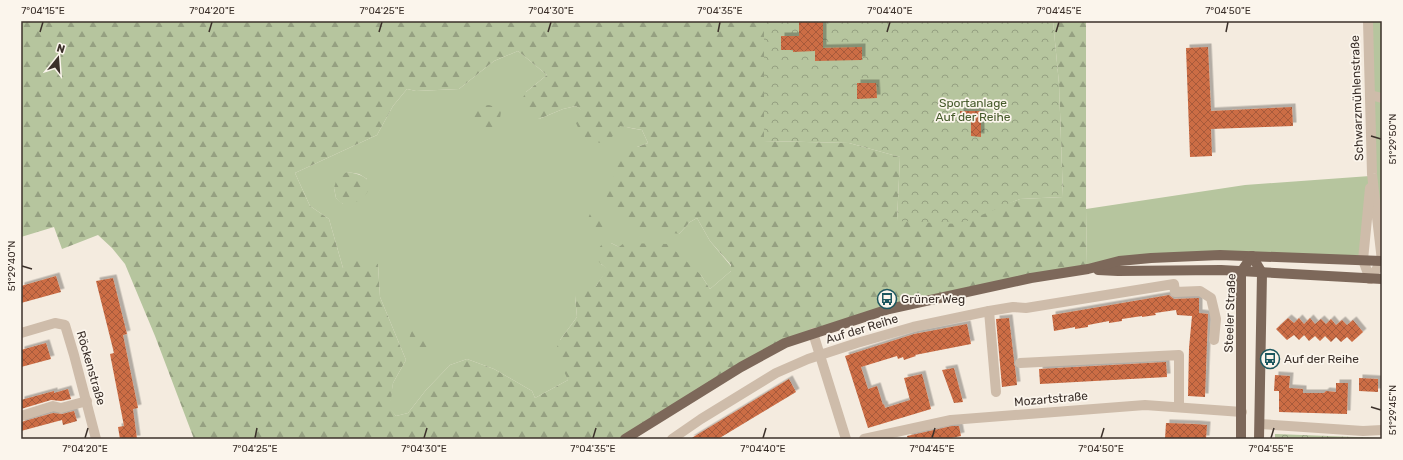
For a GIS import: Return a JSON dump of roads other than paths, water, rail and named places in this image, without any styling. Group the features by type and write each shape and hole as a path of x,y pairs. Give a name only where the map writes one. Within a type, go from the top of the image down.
{"main road":[{"name":"Auf der Reihe","path":"625,439 741,367 784,343 889,309 1031,278 1088,269 1119,261 1220,255 1382,261"},
{"name":"Steeler Straße","path":"1241,439 1241,272 1252,256"},
{"path":"1252,256 1262,273 1259,439"},
{"name":"Auf der Reihe","path":"1088,269 1118,271 1221,270 1382,279"}],"street":[{"name":"Schwarzmühlenstraße","path":"1368,21 1372,174 1363,260 1370,279"},
{"path":"1370,95 1382,98"},
{"name":"Schwarzmühlenstraße","path":"1372,174 1378,185 1382,261"},
{"path":"1370,279 1382,261"},
{"name":"Auf der Reihe","path":"672,439 701,419 776,373 808,359 913,327 989,311 1013,307 1026,308 1174,284 1175,292 1200,291 1211,298 1216,319 1214,340"},
{"path":"989,311 996,392"},
{"name":"Röckenstraße","path":"21,333 54,323 65,325 87,401 96,439"},
{"path":"813,333 846,439"},
{"path":"1020,363 1179,355 1179,407"},
{"path":"21,416 53,406 61,408 87,401"},
{"name":"Mozartstraße","path":"864,439 951,420 1145,405 1242,412"},
{"path":"1260,424 1363,431 1382,430"}],"place":[{"name":"Grüner Weg","path":"887,299"},
{"name":"Auf der Reihe","path":"1270,359"}],"park label":[{"name":"Sportanlage Auf der Reihe","path":"973,110"}]}
